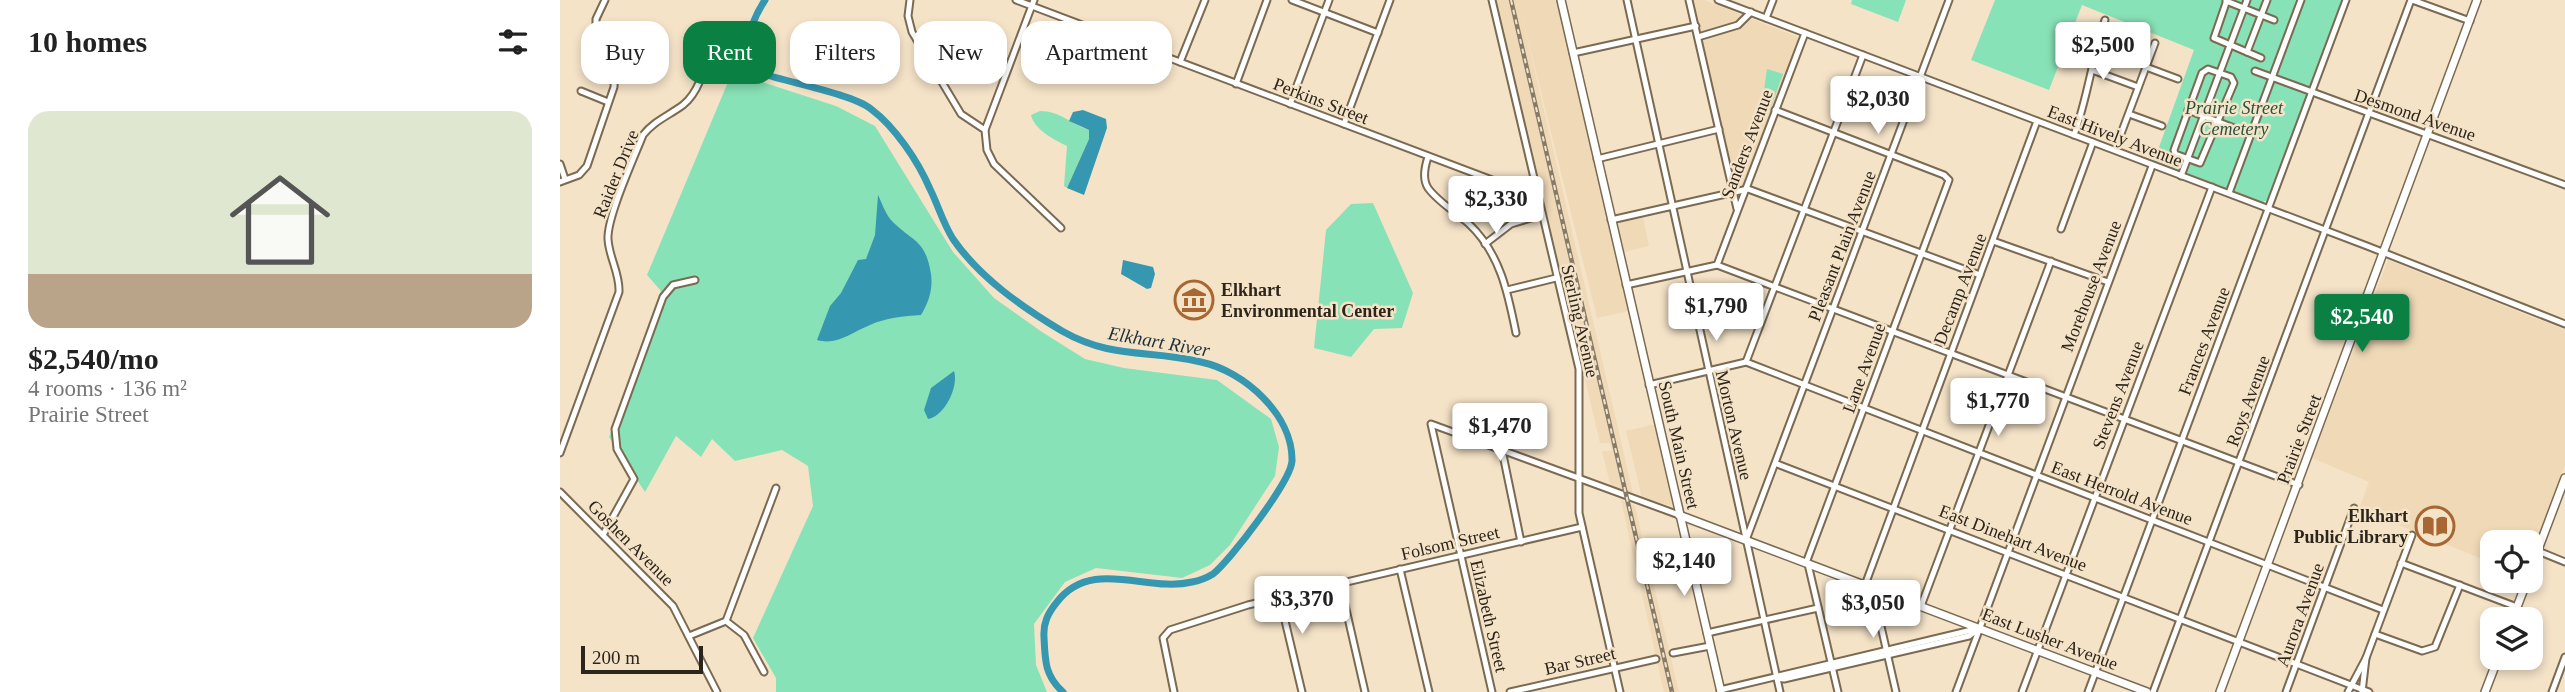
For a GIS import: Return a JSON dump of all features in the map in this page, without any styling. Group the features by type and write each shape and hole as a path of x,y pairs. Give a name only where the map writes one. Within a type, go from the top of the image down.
{"main road":[{"name":"South Main Street","path":"1561,0 1720,691"},
{"name":"Prairie Street","path":"2220,692 2477,0"},
{"path":"2543,537 2565,478"},
{"name":"East Lusher Avenue","path":"1679,515 2147,692"},
{"path":"2517,607 2522,593"},
{"path":"2485,692 2493,670"}],"street":[{"path":"596,21 605,0"},
{"path":"910,0 908,16 913,34 961,114 985,130"},
{"name":"Perkins Street","path":"1016,0 1033,3 1236,84 1537,197"},
{"path":"1180,62 1205,0"},
{"path":"1236,84 1267,0"},
{"path":"1292,0 1378,33"},
{"path":"1290,104 1329,0"},
{"path":"1344,124 1391,0"},
{"name":"Sterling Avenue","path":"1492,0 1579,369 1578,478 1582,527 1620,692"},
{"name":"Morton Avenue","path":"1626,0 1780,692"},
{"path":"1689,0 1737,209"},
{"name":"East Hively Avenue","path":"1718,0 2326,230 2565,324"},
{"path":"1766,18 1773,0"},
{"name":"Pleasant Plain Avenue","path":"1746,540 1777,464 1949,0"},
{"path":"2181,176 2247,0"},
{"path":"2247,52 2267,0"},
{"path":"2228,193 2301,0"},
{"name":"Frances Avenue","path":"2088,692 2346,0"},
{"path":"2412,0 2470,21"},
{"name":"Roys Avenue","path":"2153,692 2412,0"},
{"path":"2261,58 2214,38 2226,1 2274,20"},
{"path":"1033,3 985,130 987,150 994,164 1061,228"},
{"path":"1698,37 1738,25 1751,12"},
{"path":"2074,135 2088,93 2105,20"},
{"path":"1573,53 1696,26"},
{"name":"Sanders Avenue","path":"1717,265 1805,33"},
{"path":"2119,139 2155,43"},
{"path":"1649,385 1746,362 1863,55"},
{"path":"2146,67 2178,79"},
{"path":"2208,69 2220,73 2231,77 2234,83 2203,162 2175,154 2174,150 2202,72 2208,69"},
{"path":"2092,70 2138,87"},
{"name":"Desmond Avenue","path":"2256,71 2565,185"},
{"path":"560,164 563,180 579,175 587,166 614,84"},
{"name":"Raider Drive","path":"560,453 620,292 619,275 608,246 608,229 643,135 651,125 692,96 697,84"},
{"path":"580,91 608,102"},
{"path":"1775,110 1891,156"},
{"path":"2188,110 2234,128"},
{"path":"2129,114 2162,126"},
{"name":"Decamp Avenue","path":"1868,586 1893,508 2037,121"},
{"path":"1597,159 1719,129"},
{"path":"2061,229 2093,142"},
{"name":"Lane Avenue","path":"1807,563 1947,183 1944,175 1891,156"},
{"path":"1428,157 1424,170 1427,187 1472,227 1485,244 1500,269 1516,333"},
{"name":"Morehouse Avenue","path":"1956,692 2152,166"},
{"name":"Stevens Avenue","path":"2022,692 2212,187"},
{"path":"1611,220 1745,190 1804,209 1980,275"},
{"path":"1485,244 1511,224 1541,215"},
{"path":"1993,241 2108,282"},
{"path":"1922,606 2051,261"},
{"path":"1626,285 1717,265 2299,485"},
{"path":"1507,290 1556,278"},
{"path":"603,535 634,479 617,449 617,424 663,297 673,285 695,280"},
{"name":"East Herrold Avenue","path":"1746,362 1804,387 2268,563 2383,610"},
{"name":"East Lusher Avenue","path":"1431,424 1679,515"},
{"name":"Elizabeth Street","path":"1431,424 1492,692"},
{"path":"1502,450 1521,541"},
{"name":"East Dinehart Avenue","path":"1777,464 2239,639 2369,692"},
{"path":"689,636 726,621 776,488"},
{"name":"Goshen Avenue","path":"560,492 664,595 689,636 717,692"},
{"name":"Aurora Avenue","path":"2287,692 2354,508"},
{"name":"Folsom Street","path":"1174,692 1164,635 1170,630 1340,583 1582,527"},
{"path":"2347,692 2366,657 2412,535"},
{"path":"2543,553 2565,562"},
{"path":"1807,563 1838,692"},
{"path":"2401,563 2517,607"},
{"path":"1400,569 1429,692"},
{"path":"1340,583 1365,692"},
{"path":"2375,634 2422,651 2430,651 2435,647 2459,585"},
{"path":"1868,586 1896,692"},
{"path":"1277,587 1302,692"},
{"path":"1707,633 1818,608"},
{"path":"726,621 744,635 764,672"},
{"path":"1720,691 1887,653 1979,628"},
{"path":"1673,653 1710,646"},
{"path":"2362,691 2366,657"},
{"path":"2552,692 2565,657"},
{"name":"Bar Street","path":"1510,692 1657,659"},
{"path":"1553,682 1556,692"}],"shaded area":[{"path":"1496,0 1556,0 1629,311 1597,318 1519,3 1633,493 1611,487 1602,451 1612,451 1610,443 1600,443"},
{"path":"1692,0 1704,0 1800,38 1742,189 1735,186"},
{"path":"1643,217 1649,246 1624,252 1617,222"},
{"path":"2388,260 2565,330 2565,465 2541,530 2480,530 2480,558 2359,509 2369,482 2312,458"},
{"path":"1655,424 1671,506 1642,498 1626,431"},
{"path":"1621,500 1635,506 1679,692 1664,692"}],"green space":[{"path":"1852,0 1906,0 1898,22 1851,4"},
{"name":"Prairie Street Cemetery","path":"1995,0 2343,0 2270,199 2263,202 2154,161 2194,50 2082,5 2049,90 1971,60"},
{"path":"1767,69 1783,74 1771,107 1767,110 1763,97"},
{"path":"727,84 768,84 836,106 875,126 953,252 994,298 1042,332 1085,359 1124,368 1217,380 1271,419 1279,447 1275,476 1230,545 1210,565 1182,578 1096,568 1065,582 1034,624 1036,665 1047,692 776,692 776,678 753,638 813,506 808,466 782,450 735,461 712,439 701,457 676,436 645,492 609,437 661,291 647,275"},
{"path":"1040,111 1060,115 1089,130 1089,139 1067,188 1064,186 1067,146 1036,125 1031,115"},
{"path":"1373,203 1413,293 1402,328 1374,329 1351,357 1314,348 1326,230 1351,204"}],"water":[{"path":"1083,110 1106,119 1107,128 1084,195 1067,188 1089,139 1089,130 1069,121 1073,112"},
{"path":"878,195 891,220 922,247 931,280 926,305 921,315 882,321 838,340 817,340 830,306 841,293 858,260 866,259 875,235"},
{"path":"1123,260 1153,267 1155,274 1151,288 1147,289 1121,274"},
{"path":"954,371 954,384 949,400 940,412 928,419 924,410 931,388"}],"waterway":[{"name":"Elkhart River","path":"765,0 754,19 750,39 750,48 759,66 767,75 851,99 880,116 905,145 919,167 953,239 976,266 1003,291 1047,322 1080,340 1115,350 1201,362 1234,375 1263,398 1284,427 1292,461 1289,471 1258,520 1213,574 1203,579 1175,584 1121,579 1087,581 1071,589 1057,602 1045,623 1045,653 1049,674 1063,692"}],"railway":[{"path":"1511,0 1672,692"}],"place":[{"name":"Elkhart Environmental Center","path":"1194,300"},
{"name":"Elkhart Public Library","path":"2435,526"}]}
